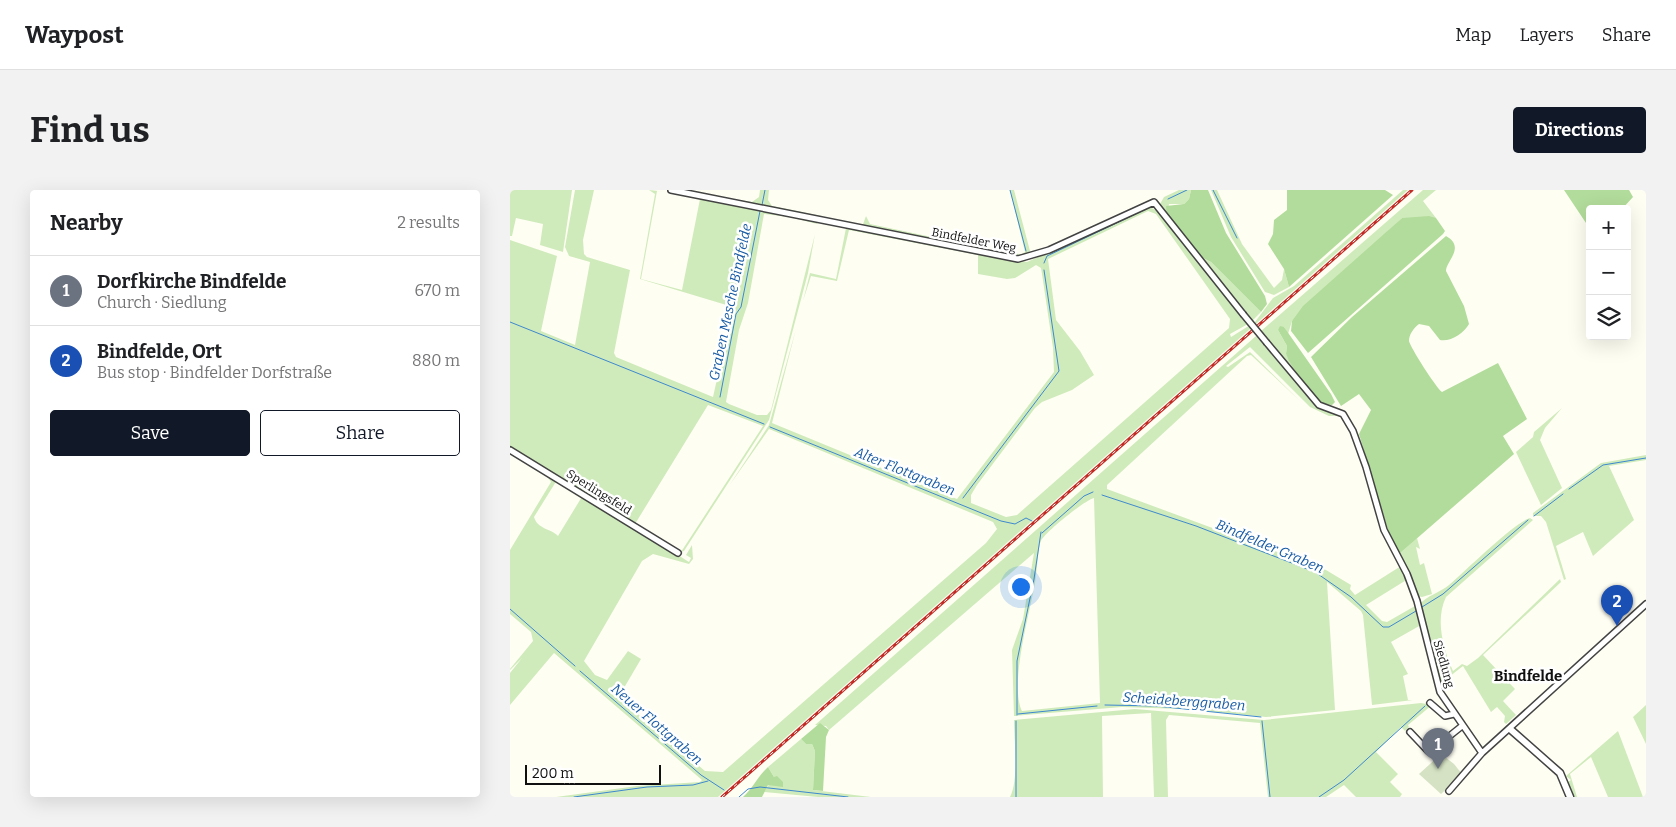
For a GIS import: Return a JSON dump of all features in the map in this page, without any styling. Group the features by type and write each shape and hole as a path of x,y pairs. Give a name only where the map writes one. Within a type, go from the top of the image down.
{"street":[{"name":"Bindfelder Weg","path":"671,190 1018,259 1049,250 1154,202 1243,314"},
{"name":"Siedlung","path":"1243,314 1319,405 1338,411 1348,422 1361,448 1384,530 1407,574 1418,603 1437,682 1454,714 1482,753"},
{"name":"Sperlingsfeld","path":"510,450 678,553"},
{"path":"1449,791 1482,753 1646,604"},
{"path":"1430,703 1445,716 1454,714"},
{"path":"1410,732 1428,751 1432,750 1462,726"},
{"path":"1510,729 1562,776 1570,797"}],"green space":[{"path":"510,190 572,190 563,252 540,245 543,224 516,218 512,236 510,236"},
{"path":"575,190 594,190 583,240 584,254 587,257 630,270 614,353 616,357 713,397 733,307 640,279 655,194 649,190 667,192 657,191 641,279 682,290 700,199 678,193 818,222 817,224 790,217 764,214 748,303 739,330 726,402 729,404 757,415 767,415 771,410 815,234 808,273 769,420 684,551 681,552 763,426 708,405 635,524 510,447 510,240 557,256 541,331 575,345 590,262 569,256 565,247"},
{"path":"678,190 752,202 759,197 760,190 769,190 768,200 772,206 822,216 819,218"},
{"path":"1010,190 1014,190 1030,251 1023,257 1001,255 862,227 866,216 870,224 999,253 1022,254 1025,252"},
{"path":"1179,190 1191,190 1189,199 1184,204 1169,204 1167,218 1160,204 1164,197"},
{"path":"1191,190 1208,190 1226,233 1265,296 1267,304 1261,312 1211,262 1197,255 1167,218 1166,206 1184,204 1189,199"},
{"path":"1211,190 1217,190 1242,244 1274,288 1282,280 1284,269 1289,287 1274,295 1265,292 1231,237"},
{"path":"1287,190 1385,190 1393,195 1289,287 1284,269 1268,244 1273,234 1274,220 1287,210"},
{"path":"1403,190 1408,190 718,797 556,797 637,786 700,782 702,780 554,653 510,705 510,673 522,658 510,669 533,641 531,632 510,614 510,550 551,482 546,475 510,454 510,451 557,480 534,517 538,524 558,536 583,495 689,562 691,558 686,555 692,545 693,559 689,564 653,554 642,561 584,661 595,675 607,680 628,651 641,659 621,693 625,703 705,771 723,772 986,543 997,529 993,522 769,429 729,486 769,425 796,329 772,423 957,499 1054,372 1053,348 1041,268 1036,265 1015,278 1007,279 978,274 978,255 849,230 837,281 811,276 803,301 810,273 836,279 846,228 837,225 1027,262 1149,207 1158,211 1248,324 1230,334 1231,337 1255,322 1273,298 1294,286","holes":["1148,211 1156,214 1230,319 1229,328 1017,515 1006,517 971,503 971,495 977,485 1035,408 1042,402 1072,390 1094,375 1080,351 1056,320 1048,259"]},
{"path":"1423,190 1436,190 1423,201 1436,218 1402,218 1292,321 1288,334 1284,327 1278,330 1287,346 1286,354 1302,382 1261,331"},
{"path":"1564,190 1629,190 1633,197 1626,205 1586,205 1586,223"},
{"path":"1429,216 1436,218 1445,231 1443,234 1308,353 1291,331 1292,321 1303,306 1402,218"},
{"path":"1446,236 1452,240 1455,249 1446,271 1464,306 1469,324 1457,336 1448,340 1440,340 1429,326 1419,324 1410,336 1410,345 1442,392 1498,363 1527,419 1503,436 1514,454 1399,554 1389,533 1359,434 1371,410 1359,394 1341,406 1311,357 1352,317"},
{"path":"1197,255 1211,262 1261,312 1253,320 1243,310"},
{"path":"1280,326 1284,327 1331,394 1335,402 1332,405 1320,404 1302,382 1286,354 1287,346 1278,330"},
{"path":"1256,336 1318,407 1340,416 1329,416 1310,407 1250,347 1226,366 1228,367 1250,352 1301,402 1251,355 1247,356 1107,485 1107,489 1326,570 1351,585 1350,589 1355,595 1401,566 1408,579 1366,605 1382,621 1387,622 1415,606 1413,595 1421,625 1391,642 1408,674 1403,676 1408,700 1413,700 1372,705 1363,615 1361,611 1327,582 1335,710 1266,717 1183,709 1122,707 1014,716 1012,650 1023,619 1034,553 829,730 826,726 815,725","holes":["1094,498 1100,703 1022,711 1018,684 1022,648 1041,541 1065,517 1082,504"]},
{"path":"1562,408 1545,428 1540,440 1562,488 1541,505 1516,452 1533,437 1534,432"},
{"path":"1646,455 1646,460 1609,466 1634,520 1593,556 1583,532 1556,546 1566,579 1564,580 1546,522 1541,516 1533,516 1533,513 1601,463"},
{"path":"1530,518 1533,520 1446,597 1441,615 1443,644 1453,671 1462,664 1467,666 1478,658 1560,579 1561,582 1483,655 1515,689 1503,701 1516,715 1506,724 1504,722 1505,716 1497,707 1491,712 1463,666 1440,684 1420,604 1449,585 1513,528"},
{"path":"1417,538 1420,549 1416,547 1420,565 1424,563 1432,594 1422,597 1418,596 1399,554"},
{"path":"1421,703 1432,705 1408,725 1409,727 1405,731 1401,727 1376,752 1398,774 1390,782 1402,794 1400,797 1356,797 1344,785 1326,797 1268,797 1260,723 1169,715 1166,720 1168,797 1154,797 1151,713 1102,716 1103,797 1010,797 1013,790 1015,770 1014,720 1135,709 1264,720"},
{"path":"1646,705 1646,744 1633,717"},
{"path":"820,723 829,730 826,737 823,791 813,790 815,751 812,744 806,744 801,739"},
{"path":"1618,731 1643,797 1608,797 1591,757 1570,774 1577,797 1574,797 1568,782 1571,780 1566,776"},
{"path":"801,739 806,744 812,744 815,751 813,790 871,797 818,797 764,792 774,777 768,767"},
{"path":"1441,754 1454,764 1462,774 1441,794 1419,774"},
{"path":"768,767 774,777 777,776 783,782 783,787 768,785 762,797 743,797 761,774"}],"waterway":[{"name":"Graben Mesche Bindfelde","path":"762,205 765,190"},
{"name":"Graben Mesche Bindfelde","path":"1010,190 1026,251"},
{"path":"1168,199 1187,190"},
{"path":"1213,190 1237,238"},
{"path":"1044,263 1047,256 1146,209"},
{"name":"Graben Mesche Bindfelde","path":"720,397 736,314 741,307 760,211"},
{"path":"963,498 1059,371 1044,270"},
{"name":"Alter Flottgraben","path":"510,322 764,424"},
{"name":"Alter Flottgraben","path":"770,427 1001,521 1015,524 1026,518 1032,521"},
{"name":"Bindfelder Graben","path":"1569,489 1603,465 1646,458"},
{"name":"Bindfelder Graben","path":"1042,533 1084,496 1093,492"},
{"name":"Bindfelder Graben","path":"1534,516 1563,494"},
{"name":"Bindfelder Graben","path":"1102,495 1196,526 1315,572 1351,597 1383,627 1389,627 1416,611"},
{"name":"Bindfelder Graben","path":"1422,607 1443,594 1528,520"},
{"name":"Alter Flottgraben","path":"1017,715 1017,661 1034,579 1041,532"},
{"name":"Neuer Flottgraben","path":"510,609 575,666"},
{"name":"Neuer Flottgraben","path":"580,671 701,775 724,790"},
{"name":"Scheideberggraben","path":"1105,705 1156,706 1261,717"},
{"name":"Scheideberggraben","path":"1018,714 1097,706"},
{"path":"1319,797 1344,780 1425,706"},
{"name":"Alter Flottgraben","path":"1016,721 1016,797"},
{"name":"Scheideberggraben","path":"1262,721 1270,797"},
{"path":"574,797 647,787 693,785 708,781"},
{"name":"Neuer Flottgraben","path":"739,797 748,789 760,787 848,797"}],"railway":[{"path":"722,797 1412,190"}],"place":[{"name":"Bindfelde, Ort","path":"1617,626"},
{"name":"Dorfkirche Bindfelde","path":"1438,769"}],"district":[{"name":"Bindfelde","path":"1528,676"}]}
